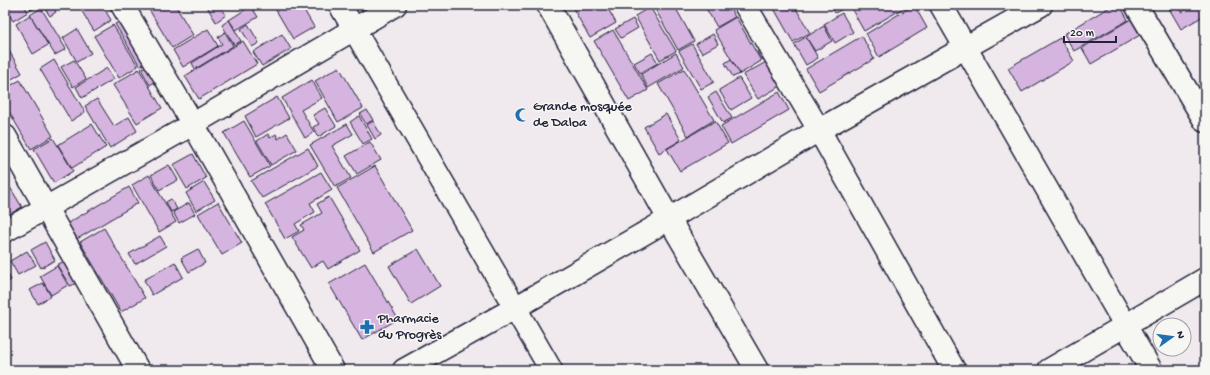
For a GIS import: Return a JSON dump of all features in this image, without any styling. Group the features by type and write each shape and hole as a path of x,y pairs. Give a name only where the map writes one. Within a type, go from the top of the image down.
{"street":[{"path":"122,5 193,124 333,370"},
{"path":"340,5 551,370"},
{"path":"5,231 193,124 353,28 395,5"},
{"path":"548,5 669,219 757,370"},
{"path":"745,5 819,130 954,370"},
{"path":"941,5 1152,370"},
{"path":"404,370 669,219 819,130 1041,5"},
{"path":"1136,5 1205,122"},
{"path":"5,136 138,370"},
{"path":"1049,370 1205,279"}],"building":[{"path":"5,5 24,5 28,12 13,21 5,8"},
{"path":"28,5 40,5 31,10"},
{"path":"52,5 56,12 50,16 44,7"},
{"path":"78,5 102,5 111,20 94,31"},
{"path":"175,5 193,35 172,48 147,6"},
{"path":"206,5 220,5 226,15 216,22"},
{"path":"273,5 301,5 314,27 293,39"},
{"path":"571,5 606,5 616,23 590,38"},
{"path":"658,5 674,5 694,41 678,50 654,7"},
{"path":"704,5 728,5 735,17 717,27"},
{"path":"772,5 794,5 810,33 793,42"},
{"path":"830,5 845,5 846,7 835,13"},
{"path":"856,5 909,5 864,31 851,8"},
{"path":"914,5 927,28 879,57 866,34"},
{"path":"1113,5 1120,5 1128,20 1074,51 1064,34"},
{"path":"1167,5 1178,5 1182,12 1193,5 1205,5 1205,15 1181,29"},
{"path":"251,6 258,17 236,30 229,20"},
{"path":"650,7 676,51 660,60 635,16"},
{"path":"41,8 66,49 55,55 30,15"},
{"path":"842,13 853,32 835,43 824,24"},
{"path":"30,15 48,45 33,54 16,24"},
{"path":"736,17 761,61 740,74 714,30"},
{"path":"633,19 638,28 621,38 615,29"},
{"path":"1131,19 1140,35 1091,64 1082,48"},
{"path":"229,20 241,41 234,45 222,25"},
{"path":"121,21 146,62 140,66 115,24"},
{"path":"248,24 259,43 252,47 241,29"},
{"path":"113,25 138,66 119,78 94,36"},
{"path":"824,26 832,41 815,51 806,37"},
{"path":"77,29 91,53 77,62 63,38"},
{"path":"208,29 218,46 183,67 173,50"},
{"path":"613,30 648,90 629,101 594,41"},
{"path":"225,32 233,46 195,69 192,63 222,44 218,37"},
{"path":"282,34 291,49 262,66 253,52"},
{"path":"713,34 718,44 702,53 696,44"},
{"path":"862,36 874,59 819,91 806,69"},
{"path":"806,37 818,58 806,65 794,44"},
{"path":"1060,38 1074,61 1022,92 1008,68"},
{"path":"243,41 257,64 199,99 185,76"},
{"path":"5,44 22,73 5,83"},
{"path":"692,44 714,82 701,89 679,51"},
{"path":"767,46 772,54 762,60 757,52"},
{"path":"652,53 658,63 640,73 634,63"},
{"path":"676,53 684,67 648,88 641,74"},
{"path":"731,59 740,74 733,77 725,63"},
{"path":"54,60 85,112 71,121 40,69"},
{"path":"74,60 86,79 73,87 61,67"},
{"path":"768,61 782,85 758,99 743,75"},
{"path":"147,65 156,81 150,85 141,69"},
{"path":"339,67 363,108 338,122 315,81"},
{"path":"107,68 114,79 82,98 76,87"},
{"path":"139,69 162,108 137,123 113,85"},
{"path":"684,69 714,120 688,136 658,84"},
{"path":"739,78 751,98 731,110 719,90"},
{"path":"20,80 53,136 31,149 5,105 5,89"},
{"path":"312,80 322,98 301,110 314,132 305,138 282,98"},
{"path":"716,92 732,118 723,123 708,97"},
{"path":"779,92 789,110 731,144 721,126"},
{"path":"277,97 289,118 256,137 245,116"},
{"path":"97,99 114,126 129,117 137,131 110,148 85,106"},
{"path":"325,108 336,126 318,137 313,127 319,124 313,115"},
{"path":"367,110 373,120 366,124 360,114"},
{"path":"666,114 681,140 659,153 644,127"},
{"path":"359,116 372,139 363,144 350,122"},
{"path":"244,121 270,166 250,177 224,133"},
{"path":"373,121 381,135 375,139 367,125"},
{"path":"715,121 728,143 680,171 667,149"},
{"path":"92,124 106,147 72,168 58,145"},
{"path":"347,124 353,134 332,146 351,178 335,187 310,145"},
{"path":"287,133 297,150 271,165 257,141 268,134 270,138 276,134 278,139"},
{"path":"53,138 73,171 54,183 34,149"},
{"path":"370,142 381,160 357,174 346,156"},
{"path":"308,148 318,166 262,198 251,181"},
{"path":"193,154 206,178 187,189 173,165"},
{"path":"169,165 178,180 159,190 151,175"},
{"path":"375,166 412,230 374,252 337,188"},
{"path":"321,172 332,190 310,203 315,212 295,224 299,231 285,239 265,204"},
{"path":"149,175 176,222 159,232 132,185"},
{"path":"5,179 22,207 5,217"},
{"path":"204,182 215,200 196,211 186,193"},
{"path":"129,187 138,203 77,239 68,223"},
{"path":"329,197 360,250 328,269 323,261 311,268 292,237 304,230 301,225 322,213 317,204"},
{"path":"171,199 177,209 171,212 166,202"},
{"path":"218,202 242,243 222,255 198,214"},
{"path":"189,203 195,214 179,223 173,212"},
{"path":"104,228 145,298 121,312 80,242"},
{"path":"160,236 166,246 135,264 129,254"},
{"path":"45,242 55,260 41,268 31,250"},
{"path":"198,249 205,263 189,272 181,258"},
{"path":"418,249 440,286 411,304 389,266"},
{"path":"27,251 36,265 18,275 10,261"},
{"path":"64,261 77,283 70,286 57,265"},
{"path":"175,262 183,277 152,295 144,280"},
{"path":"365,263 398,319 362,340 329,284"},
{"path":"57,266 68,285 51,295 40,276"},
{"path":"5,269 11,280 5,284"},
{"path":"43,283 51,296 38,304 30,290"}],"place":[{"name":"Grande mosquée de Daloa","path":"522,115"},
{"name":"Pharmacie du Progrès","path":"367,327"}]}
